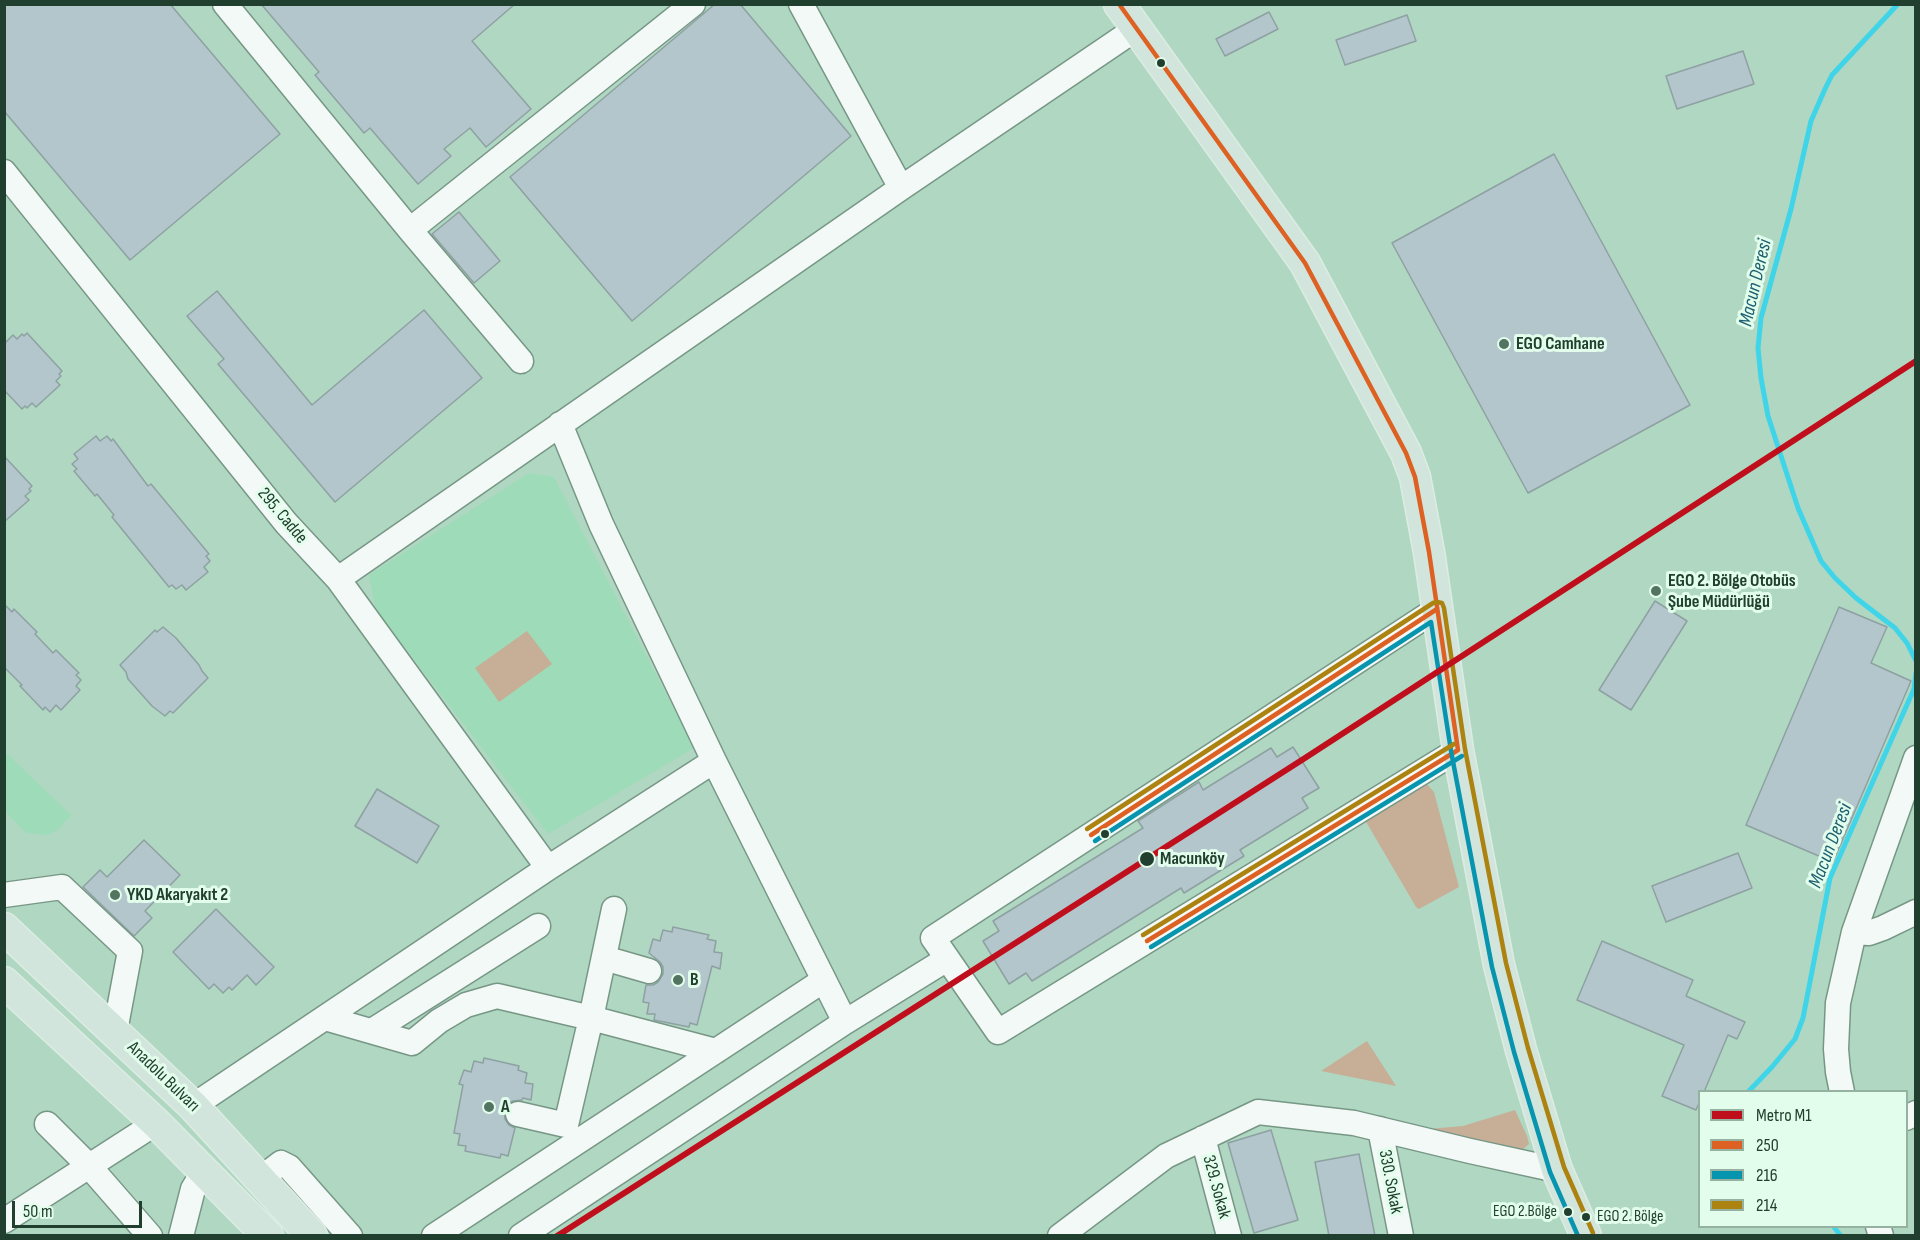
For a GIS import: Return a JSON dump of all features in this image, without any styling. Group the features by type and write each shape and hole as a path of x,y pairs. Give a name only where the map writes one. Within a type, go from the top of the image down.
{"main road":[{"path":"1119,4 1305,263 1406,453 1415,477 1458,750 1499,965 1521,1050 1557,1170 1586,1236"},
{"name":"Anadolu Bulvarı","path":"4,928 194,1106 312,1236"},
{"name":"Anadolu Bulvarı","path":"6,985 156,1123 268,1236"}],"street":[{"path":"225,4 410,230 521,361"},
{"path":"410,230 693,4"},
{"path":"801,4 901,188"},
{"path":"338,579 901,188 1137,28"},
{"name":"295. Cadde","path":"4,172 286,523 338,579 548,868"},
{"path":"560,424 601,524 714,761 845,1022"},
{"path":"1437,609 933,938 998,1032 1458,750"},
{"path":"1842,1090 1838,1072 1836,1026 1838,1003 1854,932 1916,758"},
{"path":"194,1106 548,868 714,761"},
{"path":"4,895 62,887 130,951 115,1031"},
{"path":"555,1156 566,1125 614,909"},
{"path":"1854,932 1869,933 1916,912"},
{"path":"372,1031 538,926"},
{"path":"604,958 649,971"},
{"path":"521,1236 845,1022 947,959"},
{"path":"434,1236 824,980"},
{"path":"325,1018 412,1043 466,1005 497,996 716,1051"},
{"path":"407,1009 427,1031"},
{"path":"1060,1236 1166,1156 1258,1112 1354,1123 1557,1170"},
{"path":"518,1114 566,1125"},
{"path":"4,1221 156,1123"},
{"path":"47,1124 89,1166 150,1236"},
{"name":"330. Sokak","path":"1380,1129 1401,1236"},
{"name":"329. Sokak","path":"1203,1138 1229,1236"},
{"path":"260,1179 280,1163 289,1167 350,1236"},
{"path":"181,1236 193,1189 204,1171"}],"shaded area":[{"path":"529,473 554,477 694,748 548,834 376,610 369,575"},
{"path":"527,631 552,664 499,702 475,668"},
{"path":"4,751 71,815 58,830 48,835 26,833 5,811"},
{"path":"1426,783 1434,792 1459,887 1419,909 1365,820"},
{"path":"1367,1041 1396,1086 1321,1071"},
{"path":"1515,1110 1529,1144 1521,1151 1428,1129 1463,1126"}],"building":[{"path":"4,4 170,4 280,134 130,260 4,111"},
{"path":"261,4 515,4 472,41 531,109 486,147 470,128 444,149 451,156 418,184 370,128 364,133 315,75 319,72"},
{"path":"715,4 740,4 851,136 632,321 510,177"},
{"path":"1269,12 1278,29 1225,56 1216,39"},
{"path":"1407,15 1416,41 1345,65 1336,40"},
{"path":"1743,51 1754,84 1677,109 1666,76"},
{"path":"1554,154 1690,405 1528,493 1392,243"},
{"path":"459,212 500,261 474,283 432,234"},
{"path":"217,291 312,405 424,310 482,378 335,502 218,364 224,359 187,316"},
{"path":"27,333 62,371 56,381 60,385 36,407 32,403 22,409 4,390 4,344 13,335 17,339"},
{"path":"96,436 100,441 107,436 111,441 113,439 148,486 151,484 209,554 206,556 210,561 204,567 208,572 186,590 182,585 176,589 172,585 169,587 112,517 114,515 97,494 95,496 74,471 77,469 72,464 78,459 74,454"},
{"path":"4,456 32,486 29,489 31,491 25,496 29,500 4,522"},
{"path":"1655,601 1687,621 1631,710 1599,690"},
{"path":"4,604 12,612 14,609 37,632 35,634 53,653 56,650 79,673 76,675 81,680 76,686 80,690 61,710 56,705 50,712 45,707 43,710 4,667"},
{"path":"1839,607 1887,627 1871,663 1911,681 1833,862 1746,825"},
{"path":"163,627 176,638 208,678 173,713 170,711 165,716 152,706 128,679 120,665 155,630 157,632"},
{"path":"1293,747 1319,788 1302,798 1308,808 1240,850 1244,856 1184,893 1181,888 1032,981 1026,973 1009,984 983,941 999,931 993,921 1143,828 1138,821 1199,782 1203,790 1271,748 1277,757"},
{"path":"377,789 439,826 417,863 355,826"},
{"path":"144,840 180,875 145,911 152,918 134,936 83,887 100,870 107,877"},
{"path":"1738,853 1752,888 1666,922 1652,886"},
{"path":"216,909 274,967 256,985 247,975 232,990 229,987 223,993 214,984 209,989 173,952"},
{"name":"B","path":"673,927 709,935 707,939 716,941 714,952 722,953 720,969 712,966 697,1025 690,1023 689,1027 654,1020 655,1014 647,1014 649,1003 643,1002 646,985 658,982 663,974 660,962 649,953 653,939 660,941 663,930 672,932"},
{"path":"1602,941 1693,980 1686,996 1745,1022 1737,1039 1728,1035 1705,1090 1698,1090 1696,1110 1662,1096 1684,1045 1577,1000"},
{"name":"A","path":"484,1058 519,1066 518,1070 527,1073 525,1083 533,1084 531,1100 523,1098 513,1101 504,1110 505,1119 515,1128 508,1156 501,1154 500,1158 465,1151 466,1146 458,1145 460,1134 454,1133 463,1085 459,1084 464,1070 471,1072 474,1061 483,1063"},
{"path":"1271,1130 1298,1220 1254,1233 1228,1143"},
{"path":"1359,1154 1375,1236 1329,1236 1315,1162"}],"waterway":[{"name":"Macun Deresi","path":"1898,4 1832,75 1811,121 1791,209 1761,318 1758,348 1768,416 1798,508 1821,561 1856,598 1895,628 1907,643 1916,661"},
{"name":"Macun Deresi","path":"1750,1090 1795,1039 1803,1018 1830,878 1914,689 1916,673"},
{"name":"Macun Deresi","path":"1835,1228 1841,1236"}],"metro line":[{"name":"M1","path":"557,1236 1305,758 1916,361"}],"transit line":[{"name":"250","path":"1119,4 1305,263 1406,453 1415,477 1429,552 1458,750 1147,941"},
{"name":"214","path":"1087,829 1433,603 1442,603 1465,749 1506,963 1528,1048 1564,1167 1593,1233"},
{"name":"250","path":"1091,835 1437,609"},
{"name":"216","path":"1095,841 1431,622 1451,751 1492,967 1514,1052 1550,1172 1578,1236"},
{"name":"214","path":"1143,935 1454,744"},
{"name":"216","path":"1151,947 1462,756"}],"place":[{"name":"EGO Camhane","path":"1504,344"},
{"name":"EGO 2. Bölge Otobüs Şube Müdürlüğü","path":"1656,591"},
{"name":"Macunköy","path":"1147,859"},
{"name":"YKD Akaryakıt 2","path":"115,895"},
{"name":"B","path":"678,980"},
{"name":"A","path":"489,1107"},
{"name":"EGO 2.Bölge","path":"1568,1212"},
{"name":"EGO 2. Bölge","path":"1586,1217"}]}
